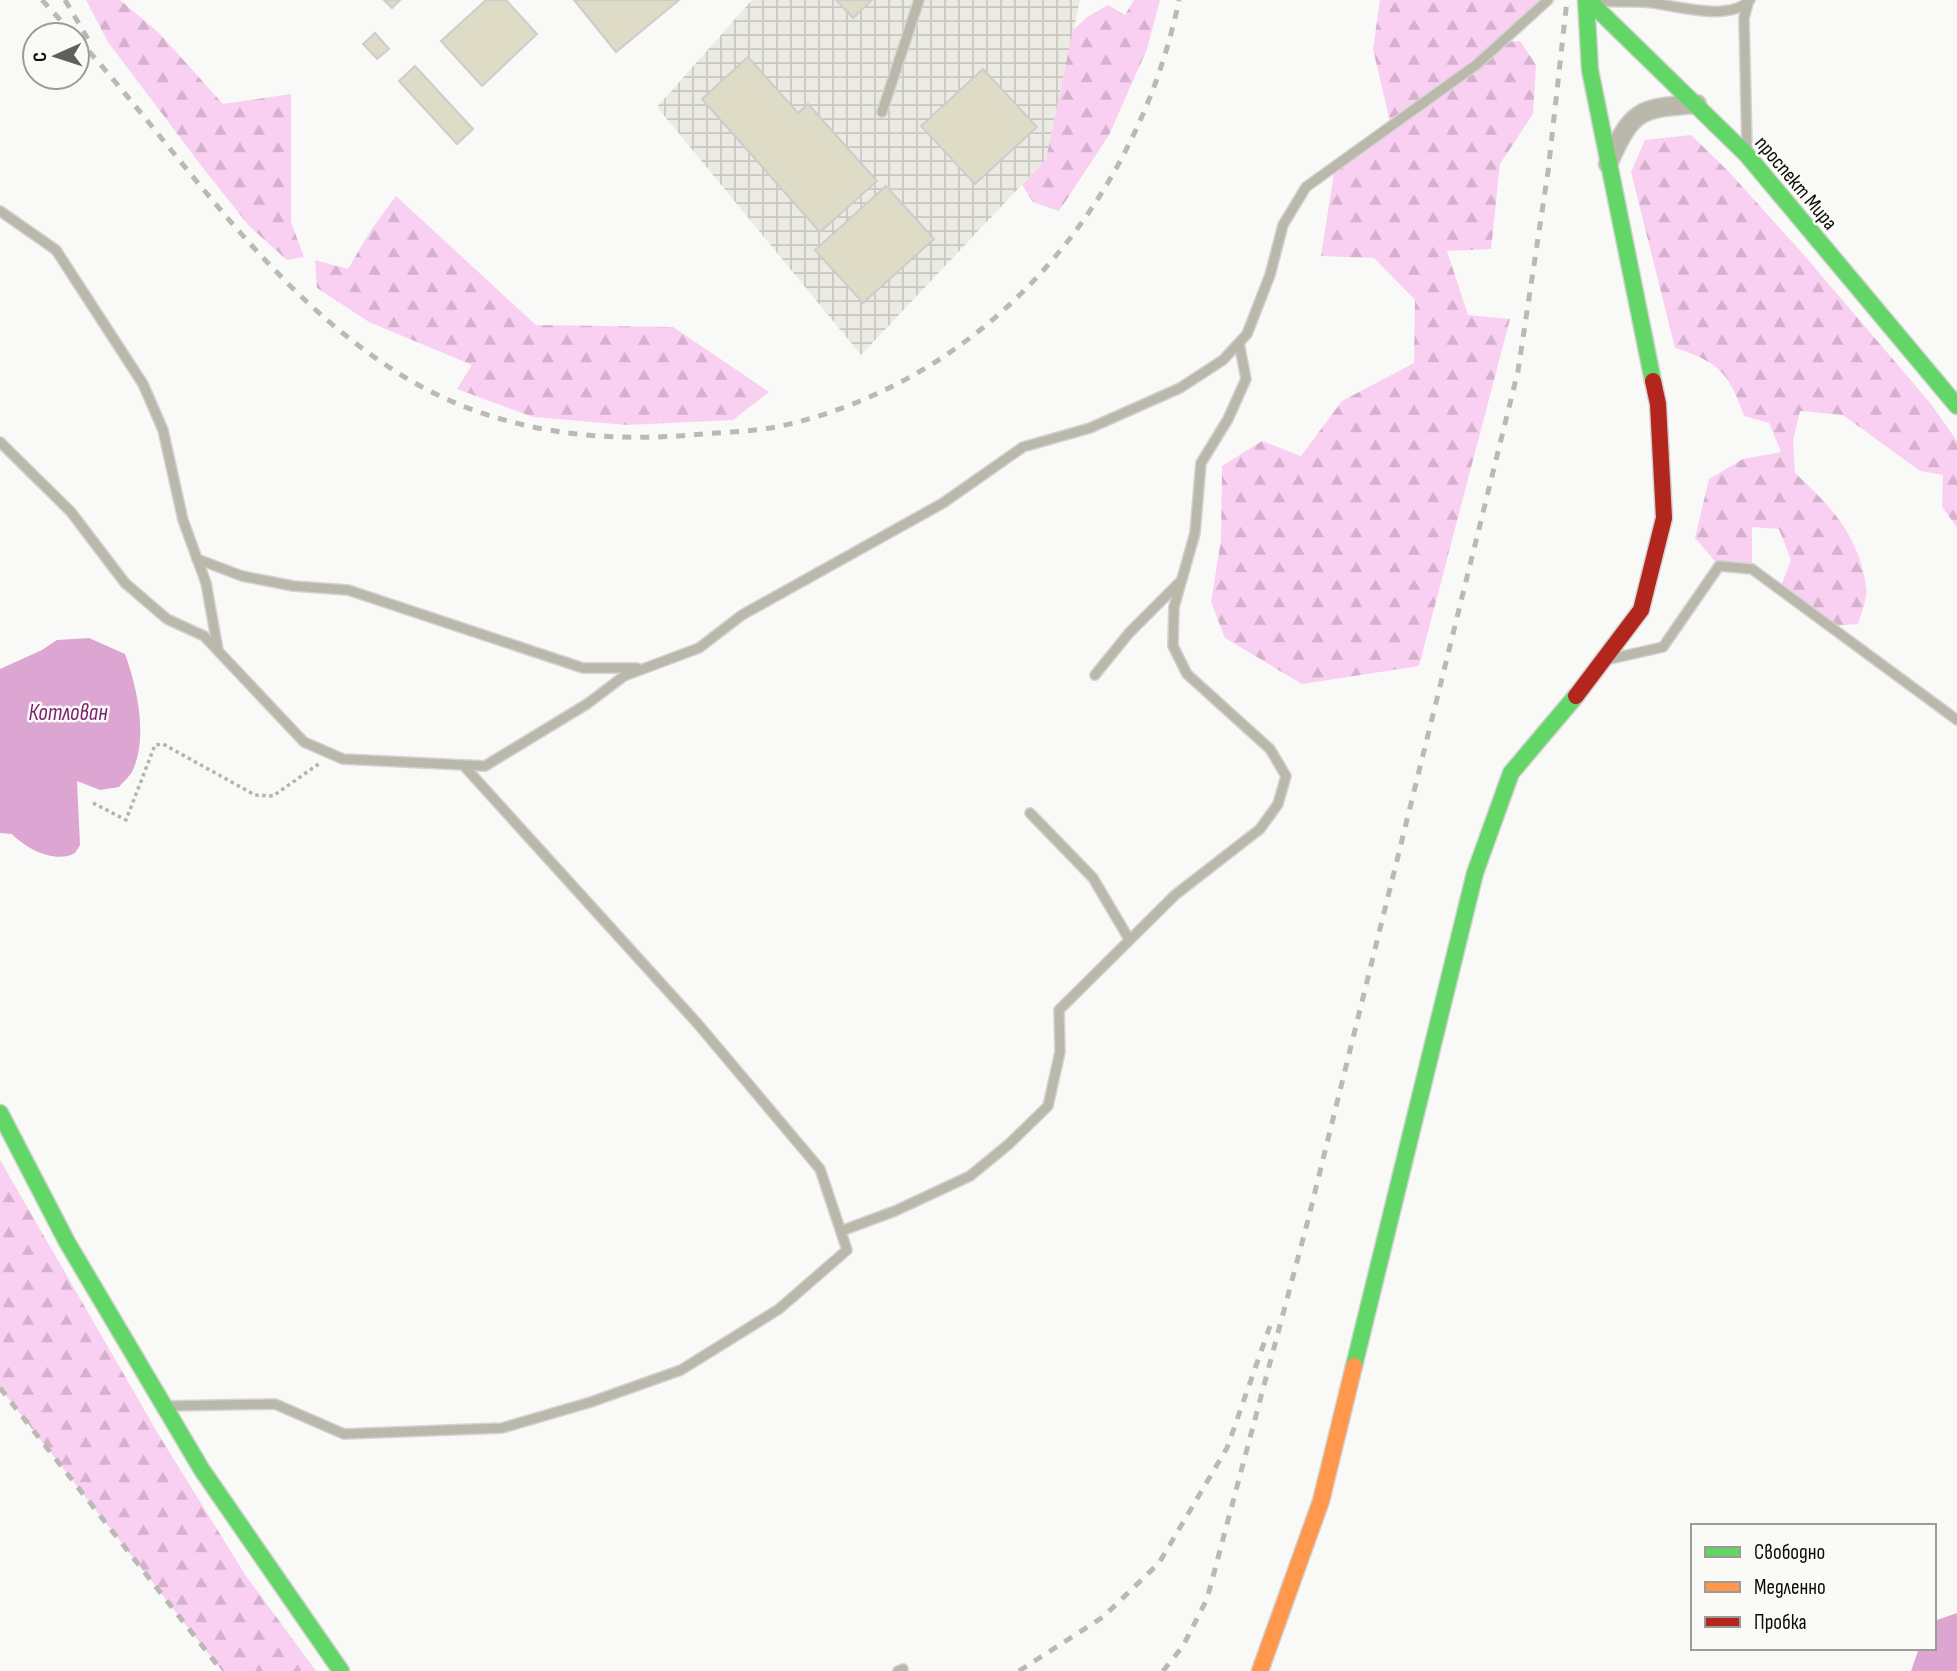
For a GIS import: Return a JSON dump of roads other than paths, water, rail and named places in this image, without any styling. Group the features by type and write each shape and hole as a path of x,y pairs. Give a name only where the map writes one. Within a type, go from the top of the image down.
{"street":[{"name":"проспект Мира","path":"1587,0 1747,155 1957,407"},
{"path":"1259,1671 1321,1501 1475,873 1511,773 1605,660 1642,610 1664,518 1658,404 1590,70 1587,0"},
{"path":"1608,164 1625,125 1656,107 1697,104"},
{"path":"0,1113 67,1242 202,1470 341,1671"}],"lane":[{"path":"882,112 919,0"},
{"path":"0,442 71,512 125,583 167,619 204,636 304,742 343,759 485,766 587,704 624,676 699,648 742,615 943,503 1023,447 1090,428 1180,388 1223,360 1247,334 1270,275 1283,225 1306,187 1476,65 1548,0"},
{"path":"1597,0 1644,2 1711,12 1735,9 1749,2"},
{"path":"1747,155 1744,18 1749,2"},
{"path":"2,211 56,250 143,384 163,430 183,520 206,583 219,652"},
{"path":"841,1231 895,1211 970,1176 1048,1107 1060,1052 1059,1010 1175,895 1260,829 1279,804 1286,776 1270,750 1187,674 1173,646 1174,607 1195,533 1201,463 1228,419 1246,379 1238,344"},
{"path":"197,559 243,576 293,586 348,590 583,668 643,668"},
{"path":"1605,660 1663,647 1719,566 1752,569 1957,720"},
{"path":"1095,675 1129,633 1181,581"},
{"path":"164,1406 275,1404 344,1434 502,1428 591,1402 681,1370 779,1308 847,1250 820,1169 697,1023 465,767"},
{"path":"1030,813 1093,878 1129,939"}],"water":[{"name":"Котлован","path":"89,638 125,654 139,712 140,742 132,772 119,787 100,790 77,781 80,845 75,853 67,856 50,856 33,850 12,834 0,833 0,669 42,650 57,640"},
{"path":"1957,1613 1957,1671 1911,1671 1918,1650 1936,1650 1936,1620"}],"railway":[{"path":"42,0 61,21"},
{"path":"65,0 92,46"},
{"path":"91,54 273,268 316,310 362,349 413,382 445,399 479,412 548,430 584,435 656,437 770,428 856,403 925,369 987,325 1042,272 1089,212 1128,146 1158,75 1179,0"},
{"path":"1163,1671 1183,1646 1207,1599 1307,1224 1518,371 1548,172 1567,0"},
{"path":"1019,1671 1103,1617 1159,1563 1227,1448 1270,1326"},
{"path":"0,1388 222,1671"}]}
